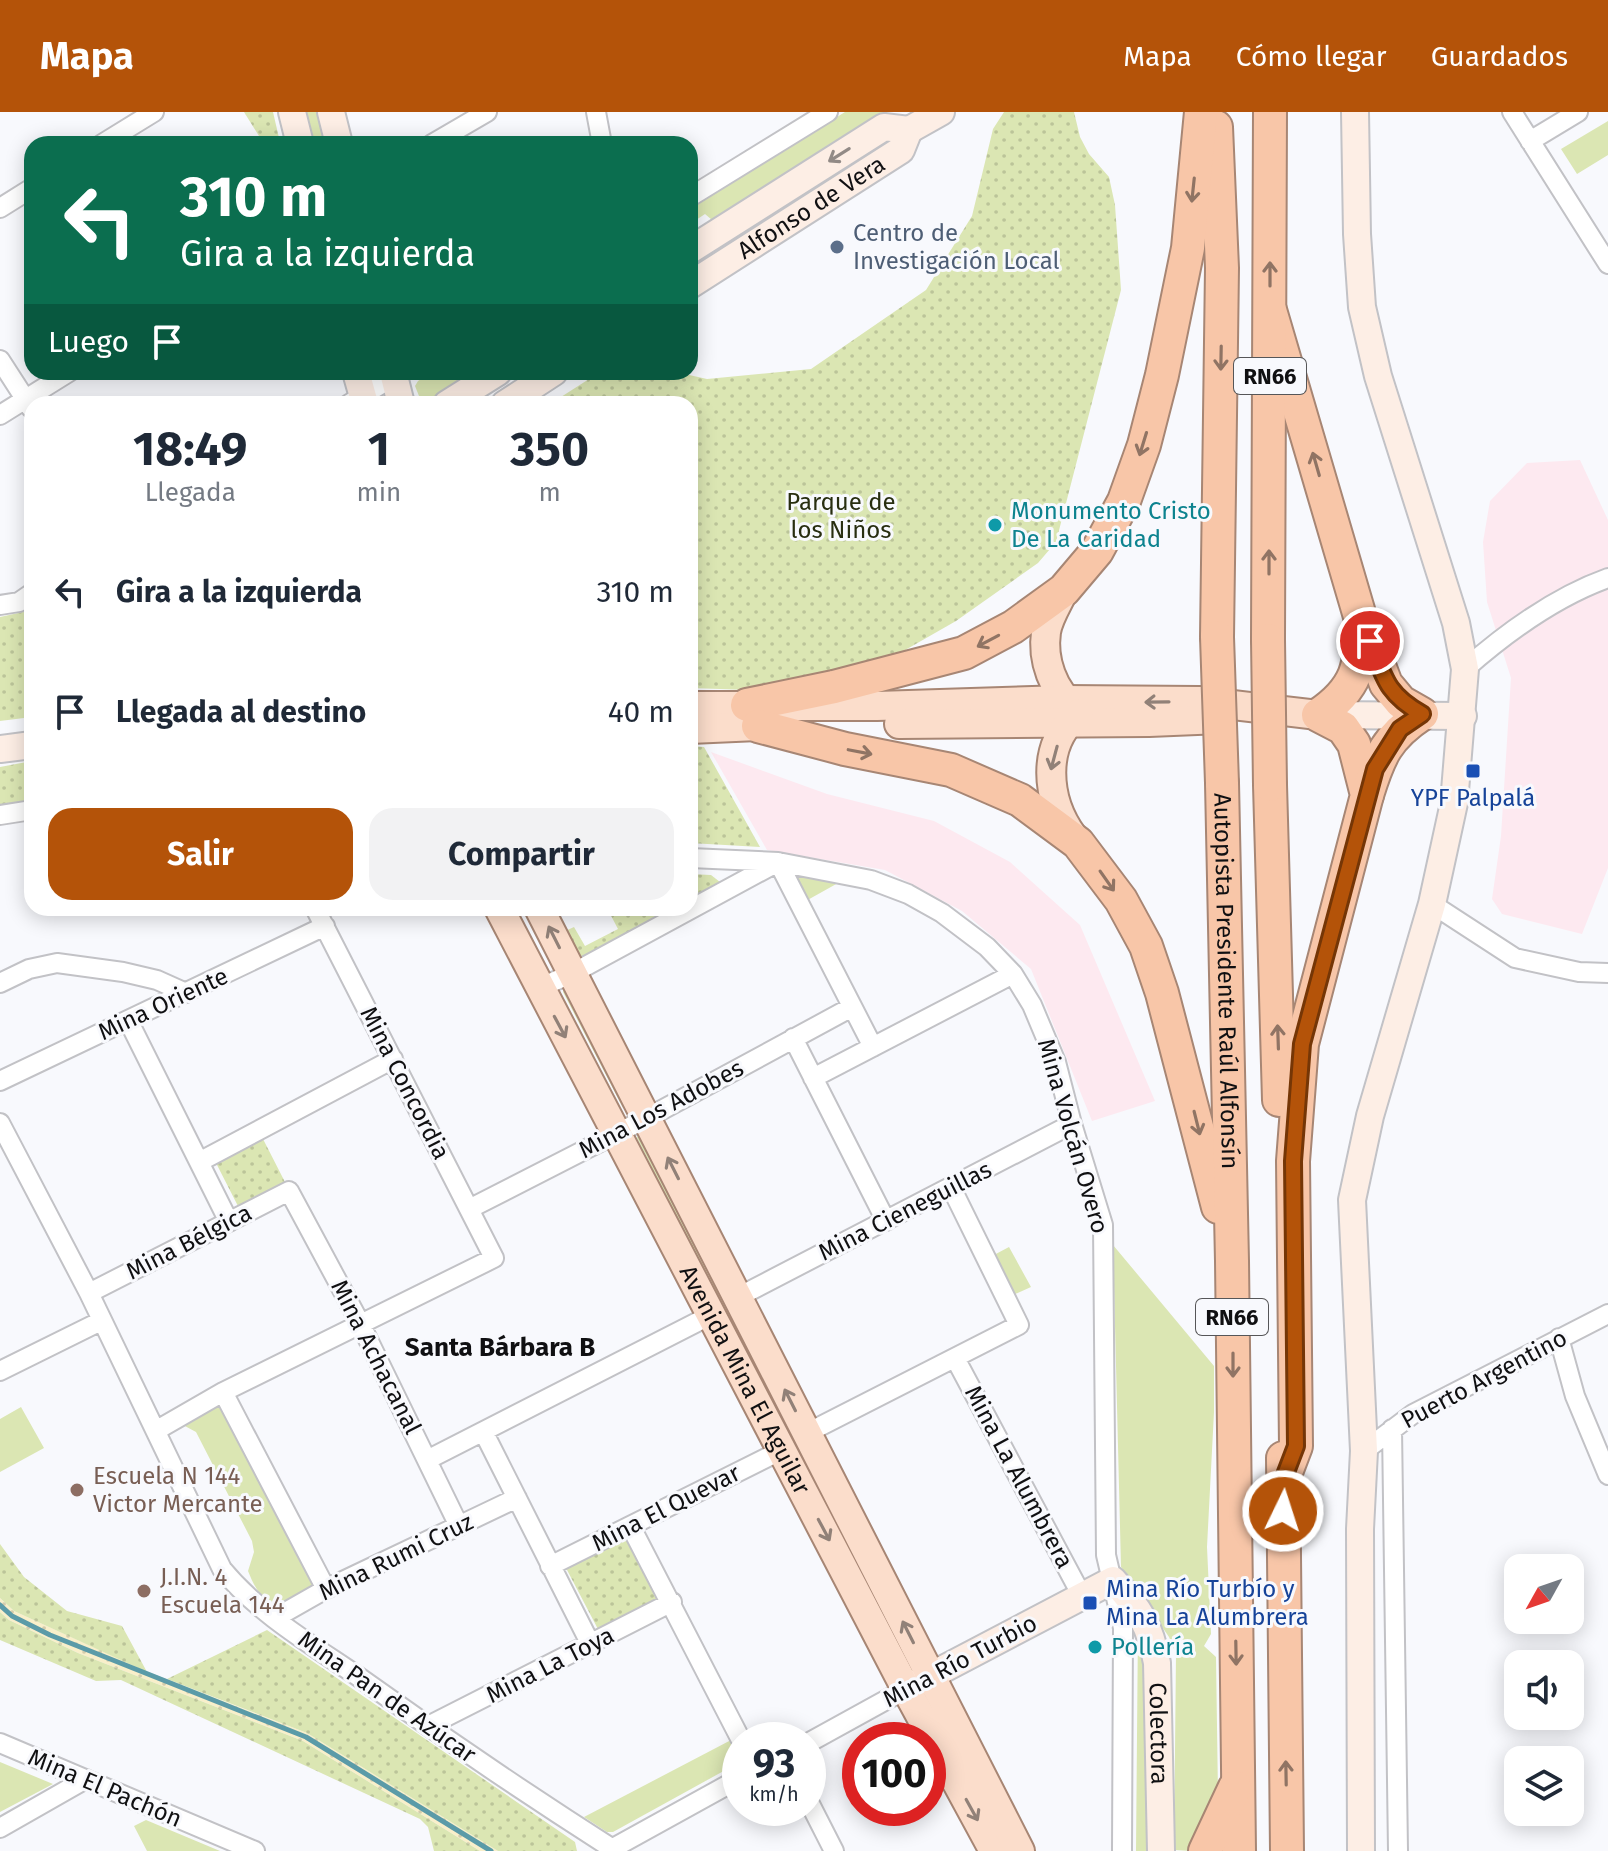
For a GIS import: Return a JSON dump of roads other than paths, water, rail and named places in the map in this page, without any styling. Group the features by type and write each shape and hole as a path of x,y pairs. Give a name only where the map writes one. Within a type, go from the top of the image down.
{"highway":[{"path":"752,716 834,687 964,653 1013,627 1064,590 1097,551 1124,501 1144,445 1162,375 1188,248 1201,112"},
{"name":"Autopista Presidente Raúl Alfonsín","path":"1216,112 1222,268 1217,637 1232,1261 1239,1851"},
{"name":"Autopista Presidente Raúl Alfonsín","path":"1270,112 1268,640 1279,1067 1287,1851"},
{"path":"1270,310 1361,620 1386,684 1401,702 1422,714 1400,729 1375,769 1302,1044 1293,1161 1296,1446 1283,1480"},
{"path":"1361,620 1362,648 1354,681 1334,704 1318,715 1343,728 1354,744 1367,795"},
{"path":"752,716 845,749 951,770 1020,800 1078,843 1121,900 1146,946 1190,1094 1232,1261"},
{"path":"1205,1851 1238,1781"}],"main road":[{"path":"1064,590 1046,629 1046,652 1050,674 1083,712"},
{"path":"698,727 752,716 877,706 1083,712 1149,722 1318,715"},
{"path":"698,707 752,716"},
{"path":"1078,843 1057,811 1051,791 1051,767 1083,712"},
{"name":"Avenida Mina El Aguilar","path":"503,916 782,1450 1020,1851"},
{"name":"Avenida Mina El Aguilar","path":"543,916 807,1433 994,1851"},
{"path":"745,1380 774,1367"}],"street":[{"path":"115,136 154,112"},
{"path":"292,112 298,136"},
{"path":"331,112 337,136"},
{"path":"446,136 487,112"},
{"path":"596,112 600,136"},
{"path":"698,192 828,112"},
{"path":"909,130 941,112"},
{"path":"1355,112 1362,307 1378,376 1456,623 1465,669 1454,803 1432,904 1370,1116 1352,1200 1364,1451 1360,1529 1361,1851"},
{"path":"1512,112 1608,264"},
{"path":"1530,141 1578,112"},
{"name":"Alfonso de Vera","path":"698,245 884,127 909,130 901,150 698,280"},
{"path":"0,208 24,193"},
{"path":"0,360 24,397"},
{"path":"40,396 59,380"},
{"path":"358,394 383,380"},
{"path":"460,396 485,380"},
{"path":"517,396 542,380"},
{"path":"0,415 24,407"},
{"path":"1465,669 1506,633 1588,585 1608,578"},
{"path":"0,605 24,599"},
{"path":"1318,715 1463,716"},
{"path":"0,749 24,746"},
{"path":"0,815 24,811"},
{"name":"Mina Volcán Overo","path":"698,858 778,862 871,880 908,894 942,913 987,947 1013,974 1032,1005 1056,1062 1103,1225 1106,1555 1123,1628 1122,1851"},
{"path":"698,905 778,862 873,1047"},
{"path":"1432,904 1515,958 1579,972 1608,973"},
{"name":"Mina Concordia","path":"319,916 494,1258 360,1323"},
{"path":"539,988 678,916"},
{"name":"Mina Oriente","path":"0,1081 325,926"},
{"path":"0,983 29,969 57,963 123,972 157,980 186,993"},
{"path":"813,1078 1013,974"},
{"name":"Mina Los Adobes","path":"469,1209 617,1134 852,1007"},
{"path":"128,1020 229,1222"},
{"path":"793,1038 886,1221"},
{"path":"199,1162 393,1059"},
{"name":"Mina Pan de Azúcar","path":"0,1123 89,1293 222,1569 239,1590 428,1726 612,1850"},
{"name":"Mina Cieneguillas","path":"738,1297 1072,1124"},
{"path":"807,1433 1019,1325 951,1187"},
{"name":"Mina Bélgica","path":"89,1293 289,1191"},
{"name":"Mina Achacanal","path":"289,1191 360,1323 459,1526"},
{"name":"Puerto Argentino","path":"1364,1451 1413,1414 1608,1314"},
{"path":"427,1460 711,1315"},
{"path":"0,1371 101,1321"},
{"path":"157,1430 223,1392 360,1323"},
{"path":"1559,1338 1575,1396 1608,1475"},
{"name":"Mina La Alumbrera","path":"955,1358 1082,1596"},
{"path":"223,1392 326,1589"},
{"path":"1392,1429 1398,1851"},
{"path":"484,1433 591,1645"},
{"name":"Mina El Quevar","path":"550,1566 782,1450"},
{"name":"Mina Rumi Cruz","path":"275,1618 326,1589 517,1498"},
{"path":"631,1527 732,1722"},
{"name":"Mina Río Turbio","path":"826,1733 1113,1580"},
{"name":"Colectora","path":"1113,1580 1136,1604 1152,1634 1155,1649 1159,1701 1161,1851"},
{"name":"Mina La Toya","path":"428,1726 672,1602"},
{"name":"Mina El Pachón","path":"0,1743 255,1851"},
{"path":"0,1828 86,1779"},
{"path":"612,1850 722,1788"},
{"path":"821,1826 834,1851"}],"waterway":[{"path":"0,1605 12,1616 50,1635 306,1737 491,1851"}],"place":[{"name":"Centro de Investigación Local","path":"837,247"},
{"name":"Monumento Cristo De La Caridad","path":"995,525"},
{"name":"YPF Palpalá","path":"1473,771"},
{"name":"Escuela N 144 Victor Mercante","path":"77,1490"},
{"name":"J.I.N. 4 Escuela 144","path":"144,1591"},
{"name":"Mina Río Turbío y Mina La Alumbrera","path":"1090,1603"},
{"name":"Pollería","path":"1095,1647"}],"district":[{"name":"Santa Bárbara B","path":"500,1347"}],"park label":[{"name":"Parque de los Niños","path":"841,516"}]}
